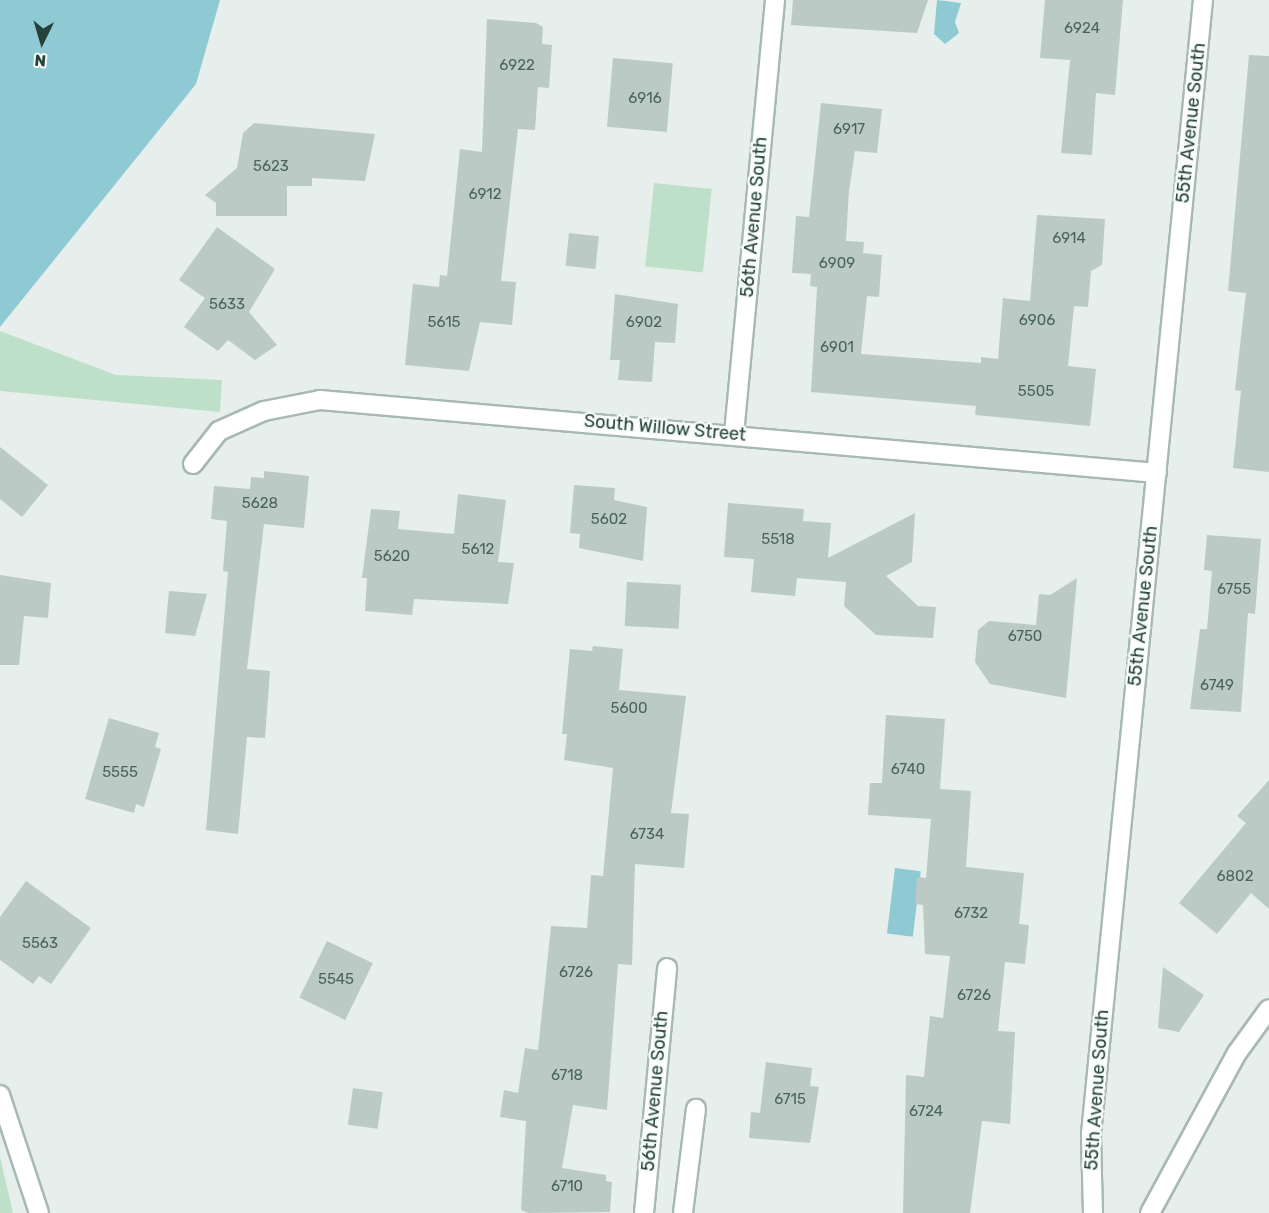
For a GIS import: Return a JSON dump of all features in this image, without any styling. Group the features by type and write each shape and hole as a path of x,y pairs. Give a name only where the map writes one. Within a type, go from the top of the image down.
{"street":[{"name":"56th Avenue South","path":"734,434 775,0"},
{"name":"55th Avenue South","path":"1093,1213 1091,1134 1203,0"},
{"name":"South Willow Street","path":"193,464 219,430 264,411 320,400 734,434 1156,473"},
{"name":"56th Avenue South","path":"644,1213 667,968"},
{"path":"1150,1213 1237,1053 1269,1009"},
{"path":"0,1095 39,1213"},
{"path":"683,1213 696,1109"}],"green space":[{"path":"654,183 712,189 703,273 645,267"},
{"path":"0,331 116,375 222,380 220,412 0,391"},
{"path":"0,1157 13,1213 0,1213"}],"water":[{"path":"0,0 220,0 196,84 0,327"},
{"path":"937,0 961,3 955,22 959,33 945,44 934,34"},
{"path":"895,868 921,871 913,937 887,934"}],"building":[{"path":"793,0 928,0 917,33 791,25"},
{"path":"1045,0 1123,0 1115,95 1096,93 1092,155 1061,153 1070,60 1040,58"},
{"path":"487,19 536,23 543,27 542,44 552,45 549,88 538,87 535,130 518,129 501,281 516,282 512,325 480,322 469,371 405,365 413,284 439,287 440,275 447,276 460,149 482,152"},
{"path":"1249,55 1269,56 1269,472 1233,468 1241,391 1235,390 1246,293 1228,291"},
{"path":"613,58 673,63 667,132 607,127"},
{"path":"821,103 882,109 877,153 855,151 849,191 846,241 864,242 863,253 882,255 879,297 867,296 861,354 981,363 981,357 998,359 1003,298 1030,301 1037,215 1105,219 1102,265 1091,271 1088,307 1074,306 1068,366 1096,369 1090,426 975,415 976,406 811,392 817,287 810,286 811,274 792,273 796,216 809,217"},
{"path":"254,123 375,134 365,181 312,178 312,186 287,186 287,216 216,216 216,203 205,195 237,168 243,133"},
{"path":"217,227 275,269 249,312 277,345 255,360 228,340 218,351 184,327 205,298 179,280"},
{"path":"569,233 599,236 595,269 566,266"},
{"path":"615,294 678,304 675,343 655,342 652,382 618,380 620,360 610,360"},
{"path":"0,447 48,485 22,517 0,499"},
{"path":"264,471 309,476 304,528 264,524 247,669 270,671 265,738 247,737 238,834 206,830 228,572 223,571 227,521 211,519 214,486 250,489 251,477 264,478"},
{"path":"574,485 615,488 614,500 647,507 643,561 579,548 580,534 570,533"},
{"path":"458,494 506,500 498,562 514,563 508,604 414,599 412,615 365,611 367,578 362,578 371,509 400,511 398,529 454,534"},
{"path":"728,503 804,509 803,521 831,523 828,558 915,513 912,562 886,576 918,606 936,607 933,638 876,635 844,606 846,582 797,578 795,596 751,592 754,559 724,557"},
{"path":"1207,535 1261,539 1255,614 1248,613 1241,712 1190,709 1200,629 1207,629 1212,571 1204,570"},
{"path":"0,575 51,583 48,618 24,616 19,665 0,665"},
{"path":"1077,578 1066,698 990,684 975,662 978,630 989,621 1036,625 1039,594 1050,595"},
{"path":"627,582 681,585 679,629 625,626"},
{"path":"169,591 207,594 195,636 165,633"},
{"path":"593,646 623,649 619,690 686,696 671,813 689,814 684,868 635,864 632,965 618,964 607,1110 573,1105 562,1168 606,1175 606,1181 612,1182 610,1212 528,1213 521,1210 526,1121 500,1117 504,1090 518,1093 525,1048 538,1050 551,926 587,928 591,875 603,876 613,768 564,760 567,734 562,734 570,649 592,651"},
{"path":"886,715 945,719 940,789 971,791 966,867 1024,873 1019,924 1029,925 1025,964 1005,962 998,1031 1015,1032 1010,1124 982,1121 970,1213 903,1213 906,1075 924,1077 930,1016 943,1018 950,956 925,954 923,905 915,904 917,877 926,878 931,819 868,815 870,783 882,783"},
{"path":"109,718 159,733 155,747 161,749 144,807 136,804 134,813 85,799"},
{"path":"1269,780 1269,909 1251,893 1217,934 1179,903 1246,823 1237,816"},
{"path":"26,881 91,928 51,984 39,976 33,984 0,960 0,917"},
{"path":"327,941 373,963 345,1020 299,998"},
{"path":"1163,967 1204,995 1179,1032 1158,1028"},
{"path":"766,1062 812,1068 810,1086 819,1087 810,1143 749,1138 751,1112 760,1113"},
{"path":"353,1088 383,1092 378,1129 348,1125"}]}
